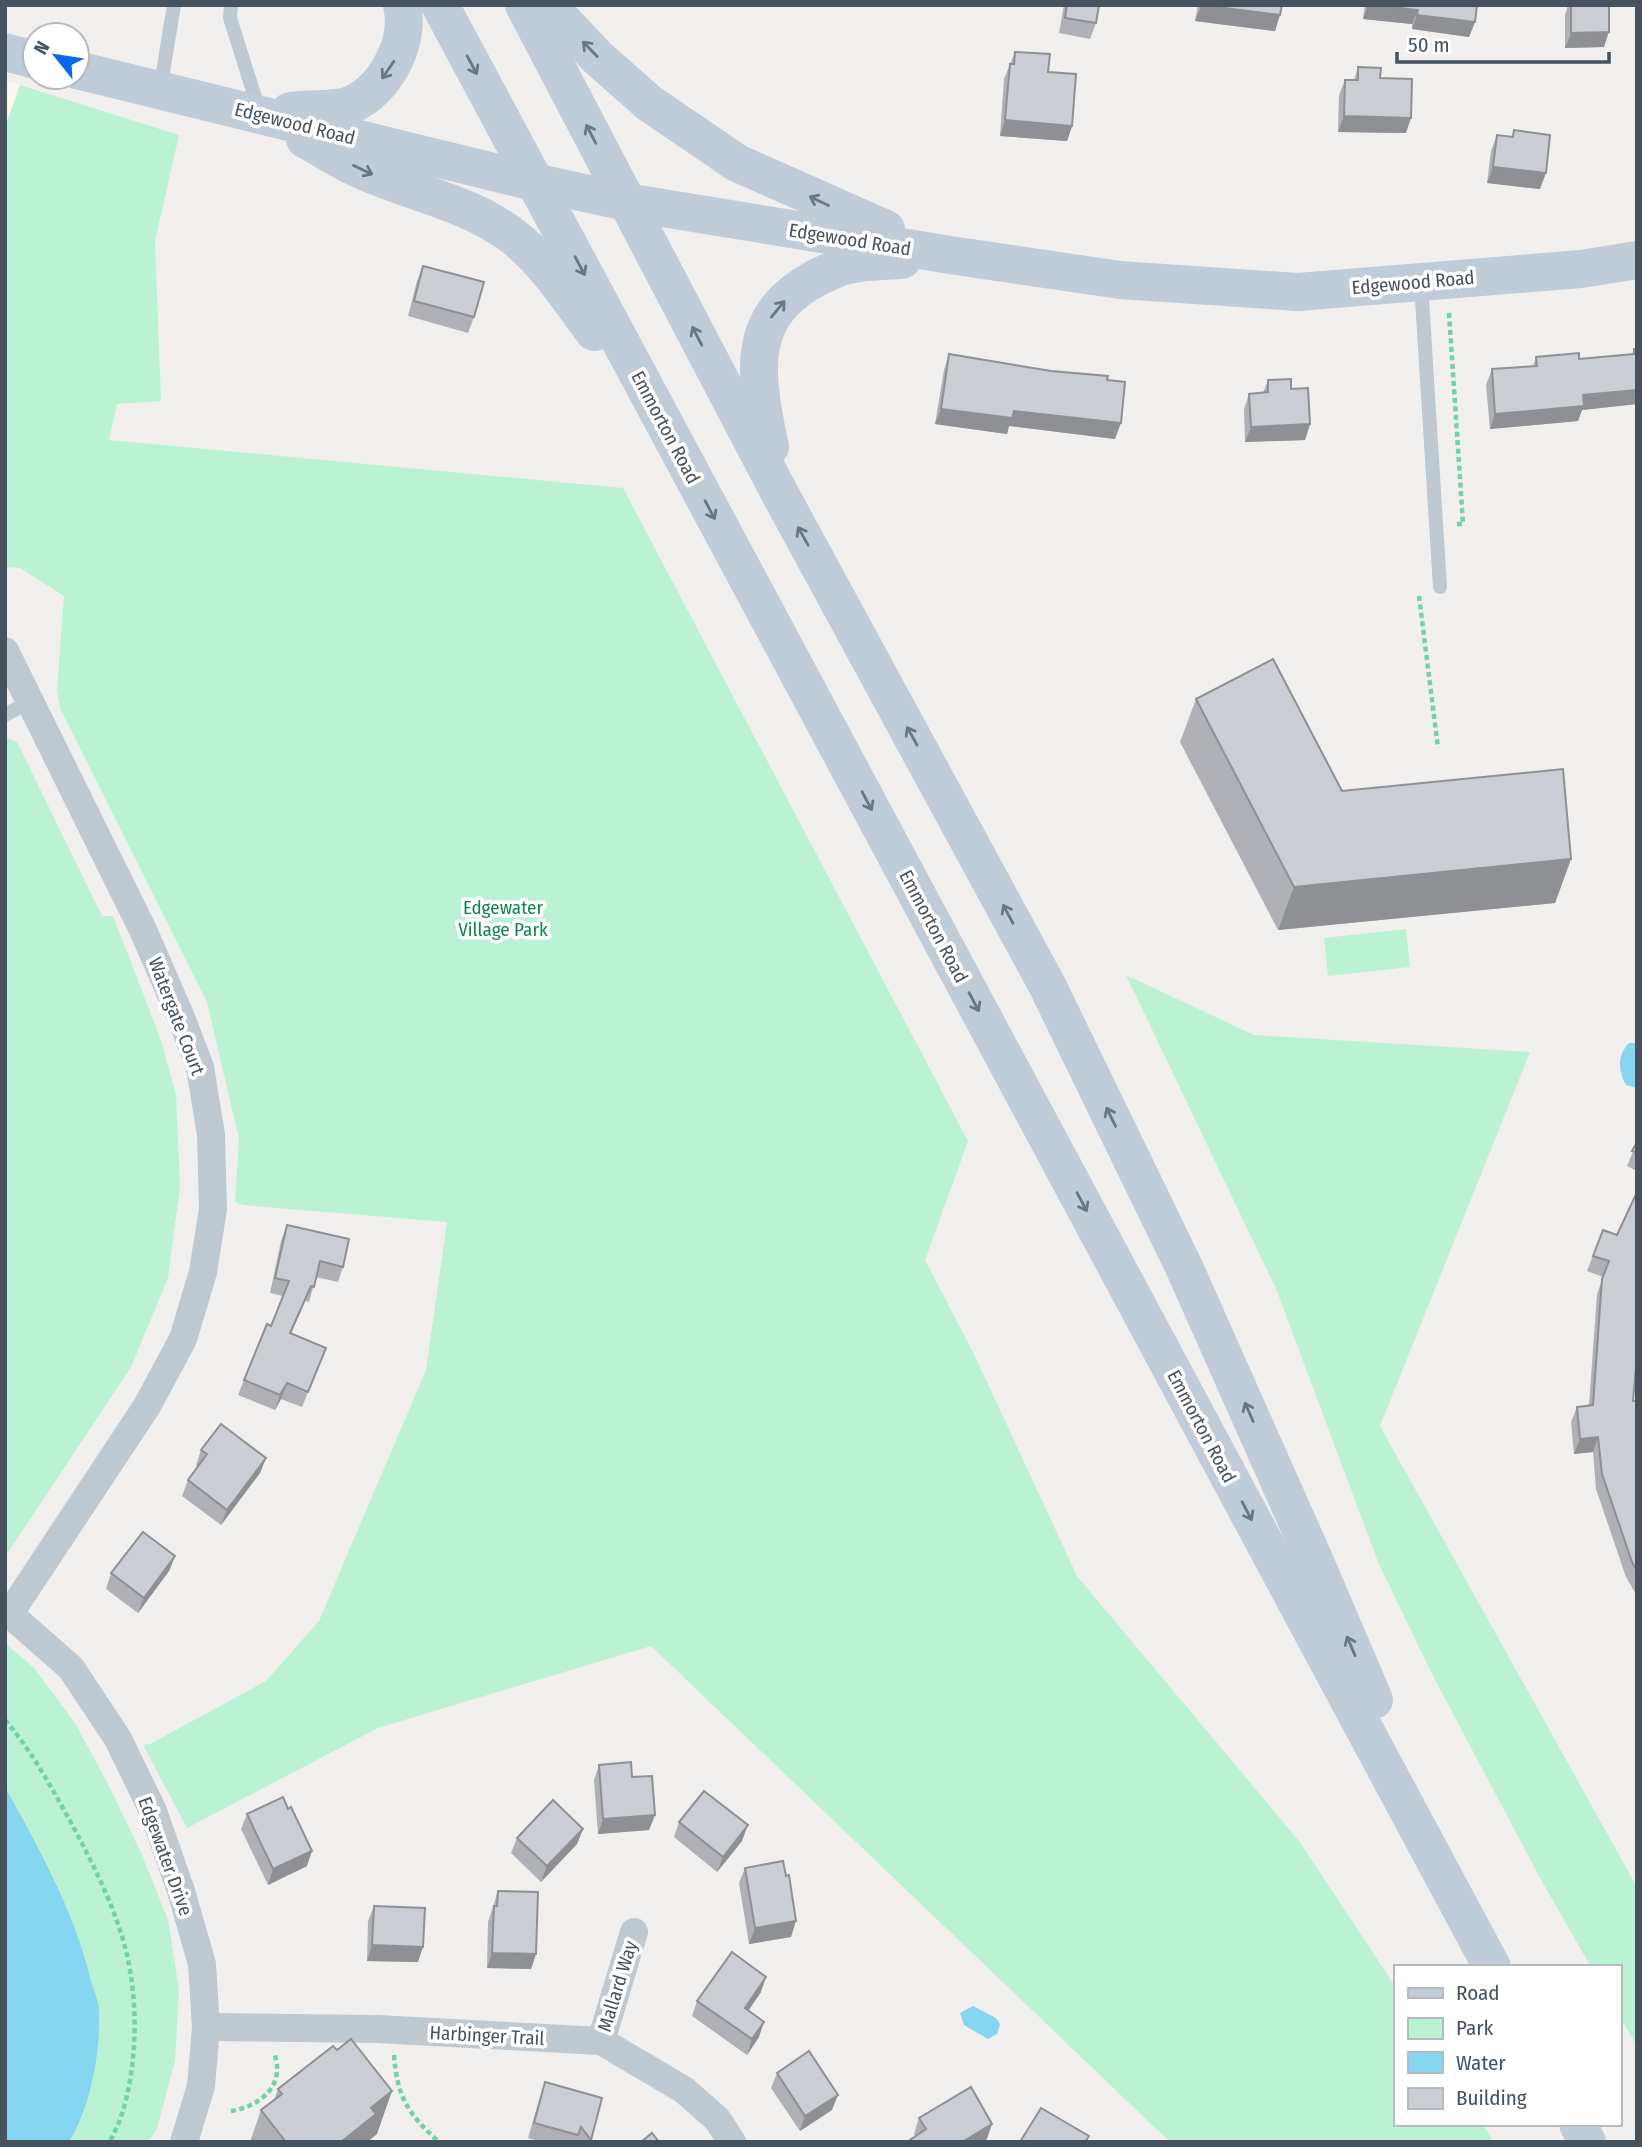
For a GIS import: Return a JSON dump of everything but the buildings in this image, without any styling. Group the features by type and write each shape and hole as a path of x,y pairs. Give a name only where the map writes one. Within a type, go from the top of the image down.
{"main road":[{"path":"260,114 348,106 366,95 383,78 397,55 404,29 402,5"},
{"name":"Emmorton Road","path":"440,5 1491,1965"},
{"name":"Emmorton Road","path":"524,5 779,492 1046,985 1184,1267 1316,1564 1378,1710 1427,1847"},
{"path":"548,5 597,57 649,103 737,163 836,209 950,255"},
{"name":"Edgewood Road","path":"91,73 626,202 1121,280 1298,292 1581,269 1637,260"},
{"path":"260,114 365,172 461,205 515,238 547,271 659,414"},
{"path":"779,492 759,395 760,341 769,320 788,296 840,267 950,255"},
{"path":"1579,2126 1587,2142"}],"street":[{"name":"Watergate Court","path":"5,652 17,709 143,930 200,1067 211,1135 212,1209 202,1272 183,1339 147,1406 8,1611"},
{"name":"Edgewater Drive","path":"8,1611 71,1668 118,1739 153,1811 181,1891 202,1964 206,2027 201,2086 184,2142"},
{"name":"Mallard Way","path":"601,2040 634,1931"},
{"name":"Harbinger Trail","path":"206,2027 396,2030 601,2040 684,2090 717,2119 733,2142"}],"lane":[{"path":"160,90 174,5"},
{"path":"231,5 230,18 260,114"},
{"path":"1421,282 1440,587"}],"path":[{"path":"5,1720 32,1755 71,1824 106,1894 125,1948 133,1998 134,2049 124,2107 110,2142"},
{"path":"396,2030 396,2082 404,2103 419,2123 439,2142"},
{"path":"231,2111 248,2109 270,2091 278,2073 275,2055"}],"shaded area":[{"path":"5,81 20,85 5,127"}],"green space":[{"name":"Edgewater Village Park","path":"20,85 21,91 39,91 179,135 155,241 161,401 117,404 109,440 623,488 968,1141 925,1260 974,1354 1077,1576 1299,1841 1394,1984 1394,2126 1484,2126 1494,2142 1170,2142 651,1646 378,1728 187,1828 143,1745 150,1744 266,1681 319,1621 426,1370 447,1222 243,1205 235,1202 239,1139 207,1002 60,708 57,690 64,596 20,568 5,567 5,127"},
{"path":"5,737 17,742 102,916 113,916 161,1040 176,1095 180,1186 168,1278 131,1367 5,1557"},
{"path":"1406,929 1410,967 1328,976 1324,938"},
{"path":"1126,975 1254,1035 1530,1052 1380,1426 1637,1887 1637,2046 1621,2018 1621,1965 1590,1965 1539,1876 1432,1674 1378,1562 1277,1291"},
{"path":"5,1643 34,1668 75,1723 142,1855 168,1920 179,1990 175,2061 157,2129 148,2142 5,2142"}],"water":[{"path":"1629,1043 1637,1043 1637,1088 1626,1085 1620,1069 1622,1053"},
{"path":"5,1787 65,1903 98,2004 98,2046 93,2079 77,2128 69,2142 5,2142"},
{"path":"973,2006 996,2018 1000,2024 997,2034 988,2039 964,2025 960,2013"}]}
